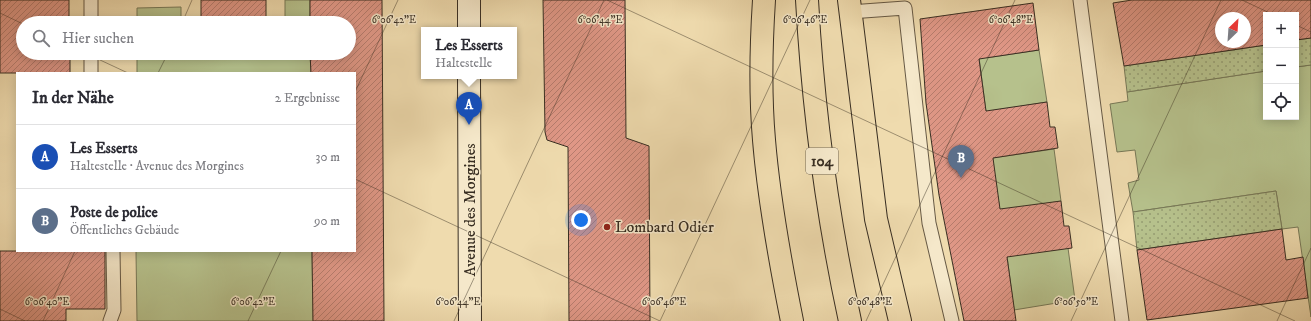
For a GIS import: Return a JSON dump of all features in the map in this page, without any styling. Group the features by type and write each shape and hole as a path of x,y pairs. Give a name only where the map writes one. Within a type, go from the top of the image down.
{"main road":[{"path":"764,0 761,50 764,140 777,242 792,321"},
{"name":"104","path":"807,0 818,136 836,256 850,321"},
{"path":"850,6 876,219 900,321"}],"street":[{"path":"469,0 469,27"},
{"name":"Avenue des Morgines","path":"469,79 470,321"}],"lane":[{"path":"91,0 91,16"},
{"path":"1080,0 1122,321"},
{"path":"850,6 905,8 929,223 952,321"},
{"path":"91,60 91,72"},
{"path":"110,321 114,310 113,252"}],"green space":[{"path":"285,0 310,0 310,16 285,16"},
{"path":"181,7 181,16 137,16 137,8"},
{"path":"1311,38 1311,65 1299,67 1299,40"},
{"path":"1263,45 1263,71 1127,92 1124,66"},
{"path":"1039,50 1047,102 986,112 979,57 992,57"},
{"path":"137,60 310,60 311,72 137,72"},
{"path":"1311,65 1311,317 1298,227 1282,229 1276,191 1133,212 1128,183 1139,180 1135,150 1117,152 1110,104 1128,101 1127,92 1263,71 1263,120 1299,120 1299,67"},
{"path":"1054,149 1061,201 1000,211 992,158"},
{"path":"1276,191 1282,229 1137,250 1133,212"},
{"path":"1068,248 1075,300 1014,310 1007,256"},
{"path":"136,252 312,252 313,321 137,321"}],"building":[{"path":"0,0 69,0 69,16 16,16 16,60 70,60 70,72 0,73"},
{"path":"201,0 266,0 266,16 201,16"},
{"path":"310,0 382,0 384,321 313,321 312,252 356,252 356,72 311,72 310,60 356,60 356,16 310,16"},
{"path":"543,0 625,0 626,138 649,146 650,321 569,321 568,147 547,140 545,132"},
{"path":"1132,0 1311,0 1311,38 1299,40 1299,12 1263,12 1263,45 1251,47 1251,12 1215,12 1215,48 1246,48 1124,66 1113,3"},
{"path":"1033,3 1039,50 979,59 986,111 1047,102 1050,127 1055,127 1058,148 993,158 1000,209 1061,201 1064,226 1069,226 1072,248 1007,257 1016,321 964,321 939,195 926,103 920,19"},
{"path":"1282,229 1286,260 1303,257 1308,298 1147,320 1137,250"},
{"path":"0,251 105,252 105,309 66,309 66,321 0,321"}],"place":[{"name":"Les Esserts","path":"469,125"},
{"name":"Poste de police","path":"961,178"},
{"name":"Lombard Odier","path":"607,227"}]}
